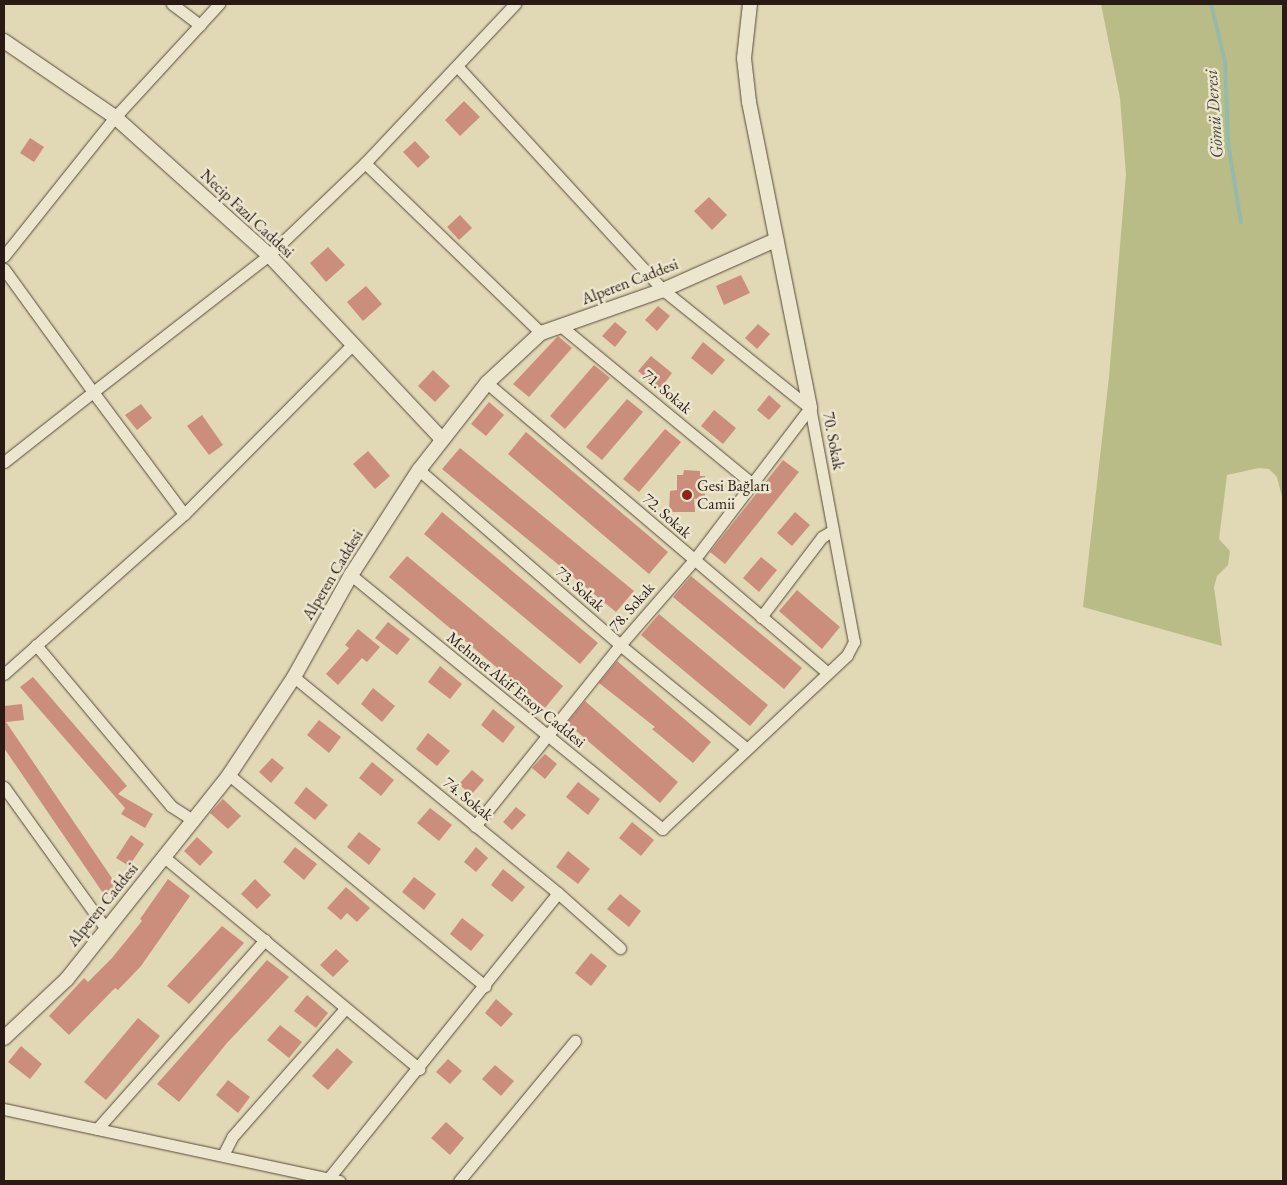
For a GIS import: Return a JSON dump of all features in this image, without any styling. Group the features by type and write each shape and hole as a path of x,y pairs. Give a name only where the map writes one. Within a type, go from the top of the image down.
{"street":[{"path":"172,4 200,25"},
{"path":"4,256 115,117 219,4"},
{"path":"4,462 269,255 365,162 515,4"},
{"path":"750,4 744,58 748,102 810,408"},
{"name":"Necip Fazıl Caddesi","path":"4,41 115,117 269,255 442,439"},
{"name":"70. Sokak","path":"457,66 663,290 810,408 854,636 850,651 827,672"},
{"path":"365,162 541,333"},
{"name":"Alperen Caddesi","path":"4,1038 67,979 229,775 294,678 351,575 419,470 487,383 541,333 663,290 776,240"},
{"path":"4,269 184,514"},
{"name":"71. Sokak","path":"562,327 751,483"},
{"path":"4,674 184,514 353,344"},
{"name":"72. Sokak","path":"487,383 827,672"},
{"name":"78. Sokak","path":"475,826 620,645 694,560 810,408"},
{"name":"73. Sokak","path":"419,470 620,645 746,748"},
{"path":"761,617 822,537 833,530"},
{"name":"Mehmet Akif Ersoy Caddesi","path":"351,575 662,829 746,748"},
{"path":"36,645 171,806 194,821"},
{"path":"746,748 827,672"},
{"name":"74. Sokak","path":"294,678 558,893 620,948"},
{"path":"229,775 485,986"},
{"path":"4,787 106,929"},
{"path":"164,858 419,1069"},
{"path":"4,1109 333,1180 558,893"},
{"path":"97,1129 265,940"},
{"path":"223,1155 232,1137 345,1009"},
{"path":"459,1181 575,1041"}],"green space":[{"path":"1101,4 1283,4 1283,501 1277,477 1269,469 1259,468 1227,475 1219,539 1230,551 1228,565 1217,576 1214,587 1222,646 1083,607 1109,377 1126,174 1120,98"}],"building":[{"path":"464,101 480,117 460,136 445,120"},
{"path":"30,138 44,147 34,162 20,153"},
{"path":"415,141 430,157 418,168 403,152"},
{"path":"709,197 727,215 712,230 694,211"},
{"path":"460,215 472,228 459,240 447,227"},
{"path":"328,247 345,265 326,282 310,263"},
{"path":"741,275 750,293 724,305 716,286"},
{"path":"366,286 382,304 363,321 347,302"},
{"path":"658,306 670,316 657,331 645,320"},
{"path":"615,322 627,332 615,347 602,336"},
{"path":"758,324 770,334 757,349 745,338"},
{"path":"558,336 572,348 529,397 513,384"},
{"path":"703,342 725,360 712,375 691,358"},
{"path":"651,356 672,373 660,389 638,371"},
{"path":"594,365 610,378 565,429 550,416"},
{"path":"433,370 450,386 435,402 418,386"},
{"path":"769,395 781,406 769,420 757,410"},
{"path":"627,399 643,412 602,460 586,447"},
{"path":"489,402 504,415 486,436 471,424"},
{"path":"141,404 152,418 137,430 125,415"},
{"path":"714,410 736,428 723,444 701,426"},
{"path":"202,415 223,445 209,455 187,426"},
{"path":"665,429 681,442 639,492 623,479"},
{"path":"526,432 668,552 649,574 508,454"},
{"path":"460,448 634,591 616,612 442,469"},
{"path":"368,451 390,476 375,489 353,464"},
{"path":"783,460 799,472 725,564 710,552"},
{"name":"Gesi Bağları Camii","path":"684,470 700,471 700,476 705,476 705,498 694,499 695,512 669,512 670,491 677,490 677,475 683,475"},
{"path":"442,512 598,643 580,664 424,534"},
{"path":"795,512 810,525 792,546 777,533"},
{"path":"407,556 563,686 545,708 389,577"},
{"path":"761,557 777,570 759,592 743,578"},
{"path":"691,576 802,668 784,689 673,597"},
{"path":"797,590 840,627 822,649 779,611"},
{"path":"659,614 768,705 750,726 641,635"},
{"path":"388,622 410,639 397,655 375,638"},
{"path":"358,629 380,647 367,662 362,658 338,685 326,674 349,648 345,645"},
{"path":"617,661 711,742 693,763 652,729 655,727 599,683"},
{"path":"440,666 462,684 450,699 428,682"},
{"path":"33,677 127,786 118,794 153,814 145,828 121,814 125,808 20,687"},
{"path":"373,688 395,706 382,722 361,704"},
{"path":"585,701 678,782 660,803 567,723"},
{"path":"22,704 24,720 6,722 118,887 105,896 4,748 4,706"},
{"path":"493,709 515,727 503,743 481,725"},
{"path":"319,720 341,737 329,753 307,735"},
{"path":"428,733 450,751 437,766 416,749"},
{"path":"545,754 557,764 545,779 532,768"},
{"path":"272,758 284,768 271,783 259,772"},
{"path":"372,762 394,780 381,796 359,778"},
{"path":"472,770 484,780 471,795 459,784"},
{"path":"578,782 600,799 588,815 566,797"},
{"path":"306,787 328,805 315,820 294,803"},
{"path":"223,799 241,816 228,829 210,813"},
{"path":"516,807 526,815 512,830 503,822"},
{"path":"430,808 452,825 439,841 417,823"},
{"path":"632,822 654,840 641,856 619,838"},
{"path":"359,832 381,849 369,865 347,847"},
{"path":"131,835 144,844 129,866 116,858"},
{"path":"197,837 213,852 200,866 184,851"},
{"path":"295,847 317,864 304,880 283,862"},
{"path":"476,847 488,858 476,872 464,862"},
{"path":"568,851 590,869 578,884 556,867"},
{"path":"503,869 525,887 512,902 491,885"},
{"path":"414,877 436,894 424,910 402,892"},
{"path":"168,879 190,896 141,966 118,990 115,988 69,1035 49,1016 84,978 88,982 112,958 142,921 140,919"},
{"path":"255,879 271,895 257,909 241,894"},
{"path":"346,887 370,908 357,922 347,913 341,920 327,908"},
{"path":"620,894 641,911 629,927 607,909"},
{"path":"462,918 484,935 471,951 450,934"},
{"path":"222,926 244,943 189,1004 167,986"},
{"path":"336,949 349,961 333,977 320,965"},
{"path":"591,953 607,966 591,986 575,973"},
{"path":"267,960 289,977 227,1043 179,1102 157,1084"},
{"path":"307,995 328,1013 316,1028 294,1011"},
{"path":"496,999 513,1014 501,1027 485,1013"},
{"path":"138,1018 160,1036 106,1100 84,1082"},
{"path":"280,1025 302,1042 289,1058 267,1040"},
{"path":"21,1046 42,1064 30,1079 8,1062"},
{"path":"337,1048 353,1062 328,1090 312,1076"},
{"path":"448,1059 462,1071 450,1084 436,1072"},
{"path":"495,1065 514,1081 501,1096 482,1079"},
{"path":"228,1080 250,1097 238,1113 216,1095"},
{"path":"446,1122 464,1138 450,1155 431,1138"}],"waterway":[{"name":"Gömü Deresi","path":"1211,4 1225,62 1228,143 1241,222"}],"place":[{"name":"Gesi Bağları Camii","path":"687,495"}]}
